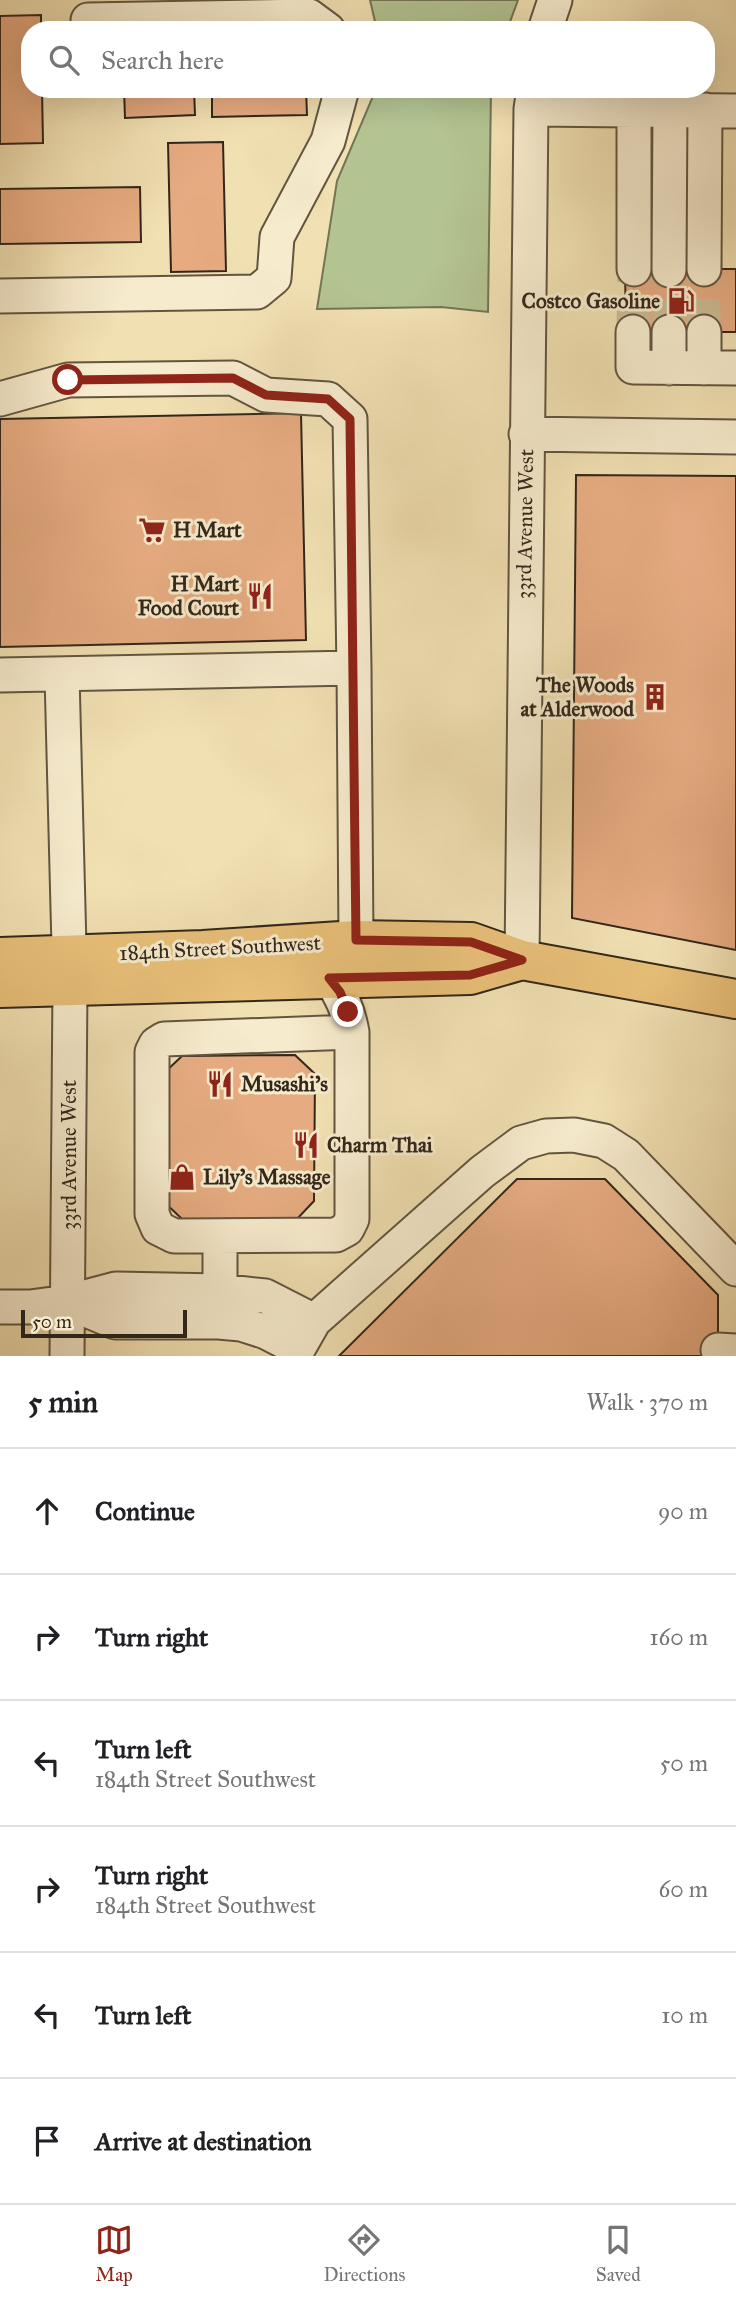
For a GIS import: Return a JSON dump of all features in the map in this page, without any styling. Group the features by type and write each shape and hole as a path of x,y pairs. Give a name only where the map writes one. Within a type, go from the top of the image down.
{"main road":[{"name":"184th Street Southwest","path":"0,988 69,970 203,950 356,940 471,942 522,960 736,999"},
{"name":"184th Street Southwest","path":"0,957 69,970 329,978 470,975 522,960"}],"street":[{"path":"548,21 555,0"},
{"path":"88,20 309,16 316,21"},
{"path":"0,296 257,292 274,278 277,237 328,141 340,98"},
{"path":"532,99 634,110 721,110 704,269"},
{"name":"33rd Avenue West","path":"522,960 526,434 532,99"},
{"path":"634,110 634,269"},
{"path":"669,270 670,110"},
{"path":"633,331 633,367 720,368 704,331"},
{"path":"669,332 669,368"},
{"path":"0,400 68,380 233,378 266,395 328,399 350,419 356,940"},
{"path":"526,434 736,437"},
{"path":"0,675 354,668"},
{"name":"33rd Avenue West","path":"62,675 69,970 67,1356"},
{"path":"329,978 340,992 352,1032 352,1219 347,1229 336,1235 174,1236 158,1228 152,1214 152,1052 156,1044 164,1039 352,1032"},
{"path":"302,1341 500,1157 521,1143 546,1136 574,1135 604,1141 626,1155 736,1269"},
{"path":"220,1236 220,1291"},
{"path":"0,1307 30,1307 67,1302 116,1289 220,1291 265,1296 302,1341"},
{"path":"67,1302 115,1322 241,1324 302,1341"}],"green space":[{"path":"370,0 518,0 510,21 375,21"},
{"path":"372,98 491,98 488,312 441,307 317,309 337,181"}],"building":[{"path":"41,15 41,21 21,21 21,98 42,98 43,143 0,144 0,16"},
{"path":"124,98 194,98 195,115 125,118"},
{"path":"212,98 306,98 307,115 212,117"},
{"path":"223,142 226,271 171,272 168,143"},
{"path":"140,187 141,242 0,244 0,189"},
{"name":"Costco Gasoline","path":"625,269 736,269 736,332 626,332"},
{"name":"H Mart","path":"301,413 306,640 0,647 0,419"},
{"name":"The Woods at Alderwood","path":"576,475 736,476 736,950 572,918"},
{"path":"295,1055 315,1074 314,1201 296,1220 182,1219 162,1200 163,1074 182,1056"},
{"path":"517,1179 605,1179 718,1295 718,1356 339,1356"}],"tunnel":[{"path":"633,332 634,269"},
{"path":"704,269 704,332"},
{"path":"669,270 669,332"}],"place":[{"name":"Costco Gasoline","path":"681,301"},
{"name":"H Mart","path":"152,530"},
{"name":"H Mart Food Court","path":"260,596"},
{"name":"The Woods at Alderwood","path":"655,697"},
{"name":"Musashi’s","path":"220,1084"},
{"name":"Charm Thai","path":"306,1145"},
{"name":"Lily’s Massage","path":"182,1177"}],"route":[{"path":"68,380 233,378 266,395 328,399 350,419 356,940 471,942 522,960 470,975 329,978 340,992 348,1012"}]}
